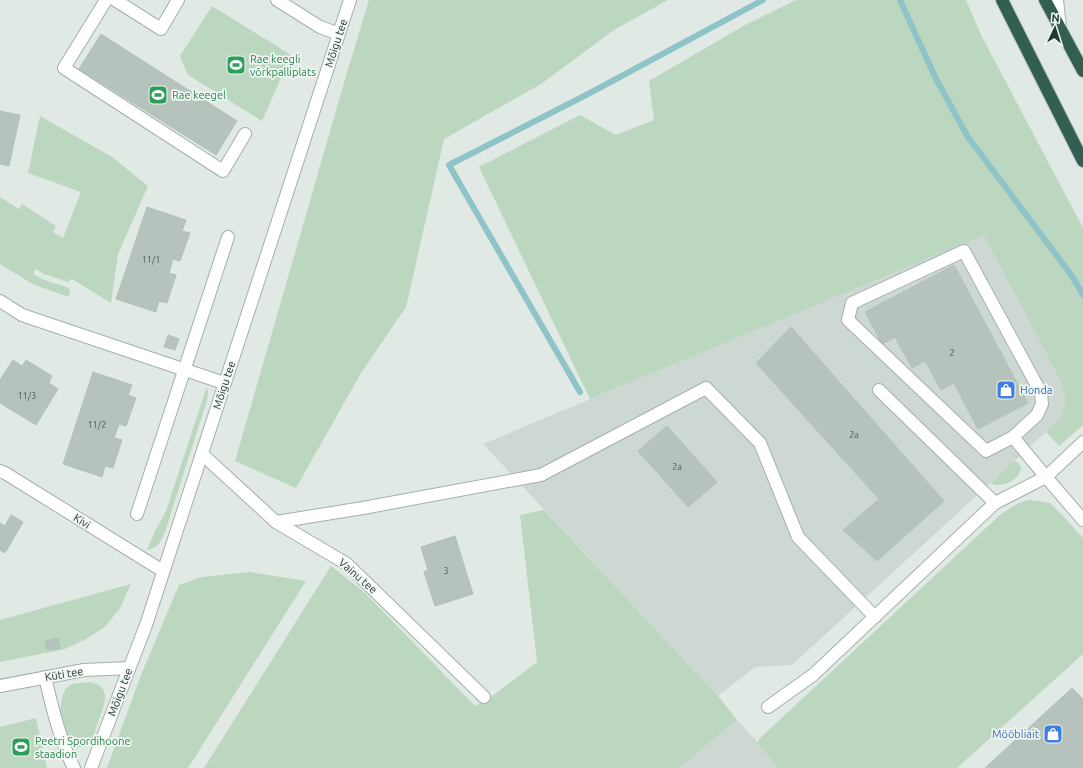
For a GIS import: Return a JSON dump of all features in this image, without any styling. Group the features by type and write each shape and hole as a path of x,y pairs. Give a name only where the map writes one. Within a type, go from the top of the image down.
{"highway":[{"path":"1002,0 1083,161"},
{"path":"1045,0 1083,71"}],"street":[{"path":"106,0 64,68 223,171 245,134"},
{"path":"115,0 161,29 178,0"},
{"path":"278,0 320,27 339,34"},
{"name":"Mõigu tee","path":"91,768 146,625 350,0"},
{"path":"1058,0 1060,27"},
{"path":"137,514 228,237"},
{"path":"964,250 1041,393 1042,404 1037,416 1013,437 986,451 848,320 852,303 964,250"},
{"path":"0,301 22,315 224,383"},
{"path":"276,522 363,508 541,475 706,388 760,443 798,537 875,617"},
{"path":"878,390 995,503"},
{"path":"1013,437 1083,520"},
{"path":"768,707 813,675 995,503 1046,477 1083,442"},
{"name":"Vainu tee","path":"202,454 276,522 347,564 484,697"},
{"name":"Kivi","path":"0,471 5,472 163,571"},
{"name":"Küti tee","path":"0,686 84,670 129,668"},
{"path":"45,677 51,703 68,756 74,768"}],"shaded area":[{"path":"984,229 1082,399 792,665 755,667 718,696 483,444 809,307"},
{"path":"737,720 782,768 679,768"}],"green space":[{"path":"369,0 668,0 614,30 541,84 444,139 406,307 361,373 296,488 235,461"},
{"path":"796,0 966,0 982,37 1083,228 1083,425 1059,446 1046,432 1058,420 1064,410 1065,398 1061,381 984,235 590,399 479,167 580,115 616,135 654,120 649,81 745,25"},
{"name":"Rae keegli võrkpalliplats","path":"212,6 291,55 262,121 188,75 180,56"},
{"path":"40,116 112,157 148,186 118,254 111,303 72,279 68,282 44,274 36,269 33,274 42,279 69,288 69,297 31,283 0,264 0,197 19,209 22,204 56,226 53,232 63,238 81,192 28,173"},
{"path":"207,386 207,400 166,529 157,545 147,550 166,511"},
{"path":"1014,461 1019,464 1021,469 1015,478 1010,482 1003,484 997,485 991,483 1012,462"},
{"path":"1028,500 1050,503 1083,538 1083,654 957,768 779,768 758,744 759,739 1001,514 1017,504"},
{"path":"544,510 718,696 737,720 679,768 204,768 331,566 364,592 475,706 495,694 537,662 520,515"},
{"path":"250,572 306,581 188,768 107,768 141,675 179,585 202,577"},
{"path":"131,584 120,608 105,627 86,639 65,649 0,662 0,620"},
{"path":"89,682 97,684 102,688 105,693 104,705 90,743 85,746 78,747 69,740 60,710 63,694 66,688 72,684"},
{"name":"Peetri Spordihoone staadion","path":"36,718 47,768 0,768 0,727"}],"building":[{"name":"Rae keegel","path":"101,34 237,121 216,155 79,69"},
{"path":"0,111 20,115 9,166 0,164"},
{"path":"147,207 186,220 182,231 190,233 180,261 173,259 169,273 176,275 167,303 159,301 156,312 116,299"},
{"path":"954,265 1028,403 978,429 954,383 941,390 925,361 912,368 895,337 882,344 865,312"},
{"path":"791,327 944,501 877,561 843,530 879,499 756,363"},
{"path":"168,335 179,339 175,350 164,347"},
{"path":"13,360 22,366 26,360 52,376 49,383 58,389 36,425 0,403 0,380"},
{"path":"93,372 132,385 128,395 136,398 126,426 119,424 114,438 122,440 113,468 105,466 102,477 63,464"},
{"path":"667,426 717,482 688,507 638,451"},
{"path":"11,515 23,522 5,553 0,550 0,523 5,526"},
{"path":"455,536 473,594 435,606 424,572 428,570 421,547"},
{"path":"58,638 60,648 47,650 45,641"},
{"name":"Mööbliait","path":"1072,688 1083,699 1083,768 985,768"}],"waterway":[{"path":"580,392 449,165 590,93 763,0"},
{"path":"900,0 936,79 968,137 1072,276 1083,295"}],"place":[{"name":"Rae keegli võrkpalliplats","path":"236,65"},
{"name":"Rae keegel","path":"158,95"},
{"name":"Honda","path":"1006,390"},
{"name":"Mööbliait","path":"1053,734"},
{"name":"Peetri Spordihoone staadion","path":"21,747"}]}
